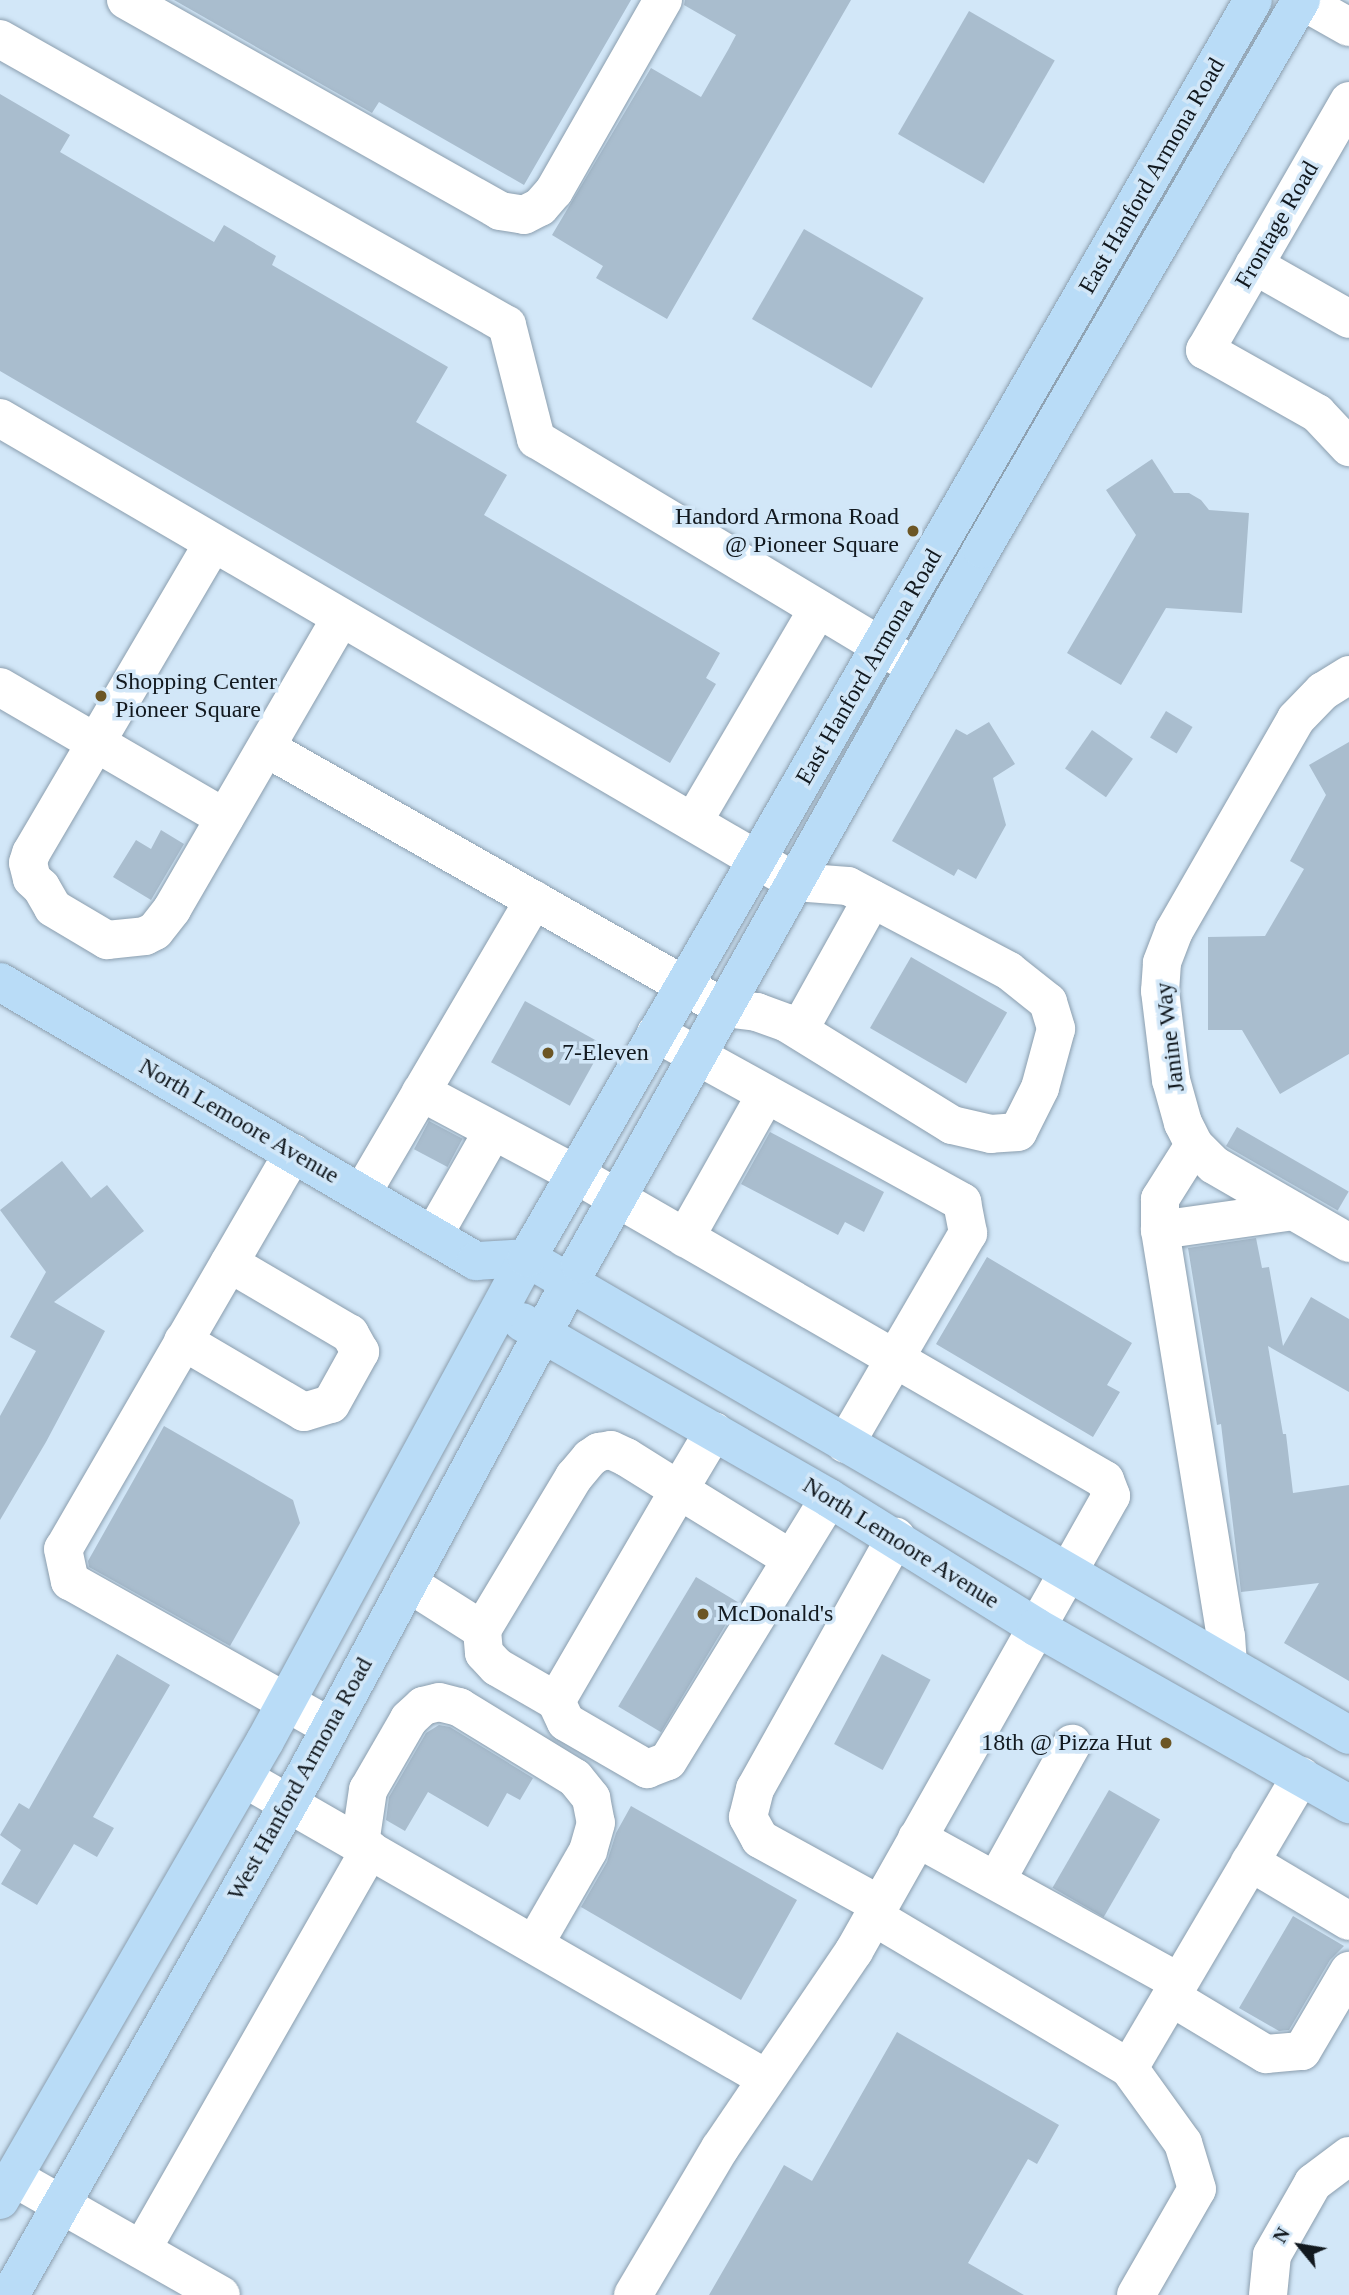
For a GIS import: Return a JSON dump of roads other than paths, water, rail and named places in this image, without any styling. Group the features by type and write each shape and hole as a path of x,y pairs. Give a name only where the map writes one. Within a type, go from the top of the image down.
{"main road":[{"name":"East Hanford Armona Road","path":"492,1322 1253,0"},
{"name":"East Hanford Armona Road","path":"577,1271 916,667 1301,0"},
{"name":"North Lemoore Avenue","path":"0,982 477,1261"},
{"path":"492,1322 477,1261 527,1258 577,1271 845,1444 1349,1735"},
{"name":"West Hanford Armona Road","path":"10,2295 288,1803 577,1271"},
{"name":"North Lemoore Avenue","path":"492,1322 543,1334 896,1537 1036,1627 1349,1804"},
{"name":"West Hanford Armona Road","path":"7,2189 244,1778 492,1322"},
{"path":"896,1537 923,1489"},
{"path":"364,1556 408,1583"}],"street":[{"path":"126,0 500,211 524,215 540,207 554,191 663,0"},
{"path":"1301,0 1349,27"},
{"path":"0,39 507,325 536,439 916,667"},
{"name":"Frontage Road","path":"1349,101 1205,349 1317,413 1349,447"},
{"path":"1254,265 1349,319"},
{"path":"0,418 795,882 848,886 1009,971 1048,1002 1056,1029 1041,1088 1018,1132 991,1134 952,1125 799,1030 757,1012 724,1008 268,749"},
{"path":"213,543 31,853 29,873 41,887 64,888 119,920 130,937 145,936 155,931 172,909 268,749 341,617"},
{"path":"693,822 818,609"},
{"name":"Janine Way","path":"1349,675 1323,691 1296,719 1174,931 1163,963 1160,991 1171,1080 1183,1123 1194,1145 1214,1165 1349,1243"},
{"path":"0,687 225,818"},
{"path":"799,1030 872,899"},
{"path":"362,1193 534,900"},
{"path":"656,1033 962,1202 968,1233 845,1444"},
{"path":"421,1092 575,1174 1105,1480 1111,1496 854,1951 720,2148 633,2295"},
{"path":"685,1237 766,1094"},
{"path":"433,1236 493,1131"},
{"path":"1194,1145 1160,1199 1160,1230 1224,1622 1228,1665"},
{"path":"293,1153 63,1549 70,1581 330,1727"},
{"path":"1160,1230 1293,1211"},
{"path":"183,1340 304,1412 331,1404 360,1352 350,1334 229,1263"},
{"path":"556,1701 714,1431"},
{"path":"791,1559 611,1450 590,1458 574,1477 482,1630 484,1653 489,1661 556,1701 566,1722 647,1769 668,1761 829,1498"},
{"path":"896,1537 755,1789 748,1817 760,1839 1129,2068 1183,2143 1197,2189 1136,2295"},
{"path":"408,1583 482,1630"},
{"path":"142,2249 365,1847 368,1790 408,1719 423,1706 439,1702 459,1707 575,1778 591,1798 596,1823 588,1851 534,1944"},
{"path":"996,1881 1072,1744"},
{"path":"1129,2068 1301,1776"},
{"path":"244,1778 767,2079"},
{"path":"917,1838 996,1881 1175,1989 1266,2054 1302,2051 1349,1971"},
{"path":"1250,1862 1349,1921"},
{"path":"1268,2295 1272,2255 1313,2183 1349,2156"},
{"path":"7,2189 62,2204 221,2295"}],"place":[{"name":"Handord Armona Road @ Pioneer Square","path":"913,531"},
{"name":"Shopping Center Pioneer Square","path":"101,696"},
{"name":"7-Eleven","path":"548,1053"},
{"name":"McDonald's","path":"703,1614"},
{"name":"18th @ Pizza Hut","path":"1166,1743"}]}
